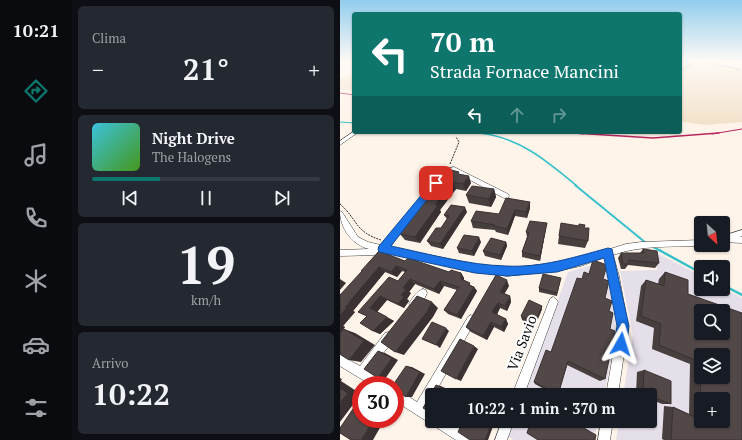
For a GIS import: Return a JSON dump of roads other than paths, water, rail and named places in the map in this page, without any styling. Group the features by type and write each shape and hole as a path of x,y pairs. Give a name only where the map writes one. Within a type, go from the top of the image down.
{"street":[{"path":"340,143 354,134"},
{"path":"370,263 391,241 445,171 449,169 454,169 506,196"},
{"path":"340,214 355,239 366,245 381,250 497,274 557,267 608,252 653,243 694,243"},
{"path":"730,237 742,232"},
{"path":"730,239 742,240"},
{"path":"340,253 381,250"},
{"path":"608,252 623,326 613,388"},
{"path":"409,311 423,293"},
{"name":"Via Savio","path":"521,388 553,302"},
{"path":"419,410 476,311"},
{"path":"361,372 394,330"},
{"path":"340,360 366,376"},
{"path":"404,400 425,414"},
{"path":"448,428 467,440"},
{"path":"501,440 505,428"},
{"path":"604,440 606,428"}],"waterway":[{"path":"340,122 352,123"},
{"path":"486,134 507,139 520,145 543,159 577,186"},
{"path":"575,185 646,243"},
{"path":"651,246 659,250"},
{"path":"659,250 694,269"},
{"path":"730,289 742,295"}],"railway":[{"path":"340,93 352,95"},
{"path":"717,133 742,129"},
{"path":"590,134 653,138 717,133"},
{"path":"712,134 717,133"}]}
